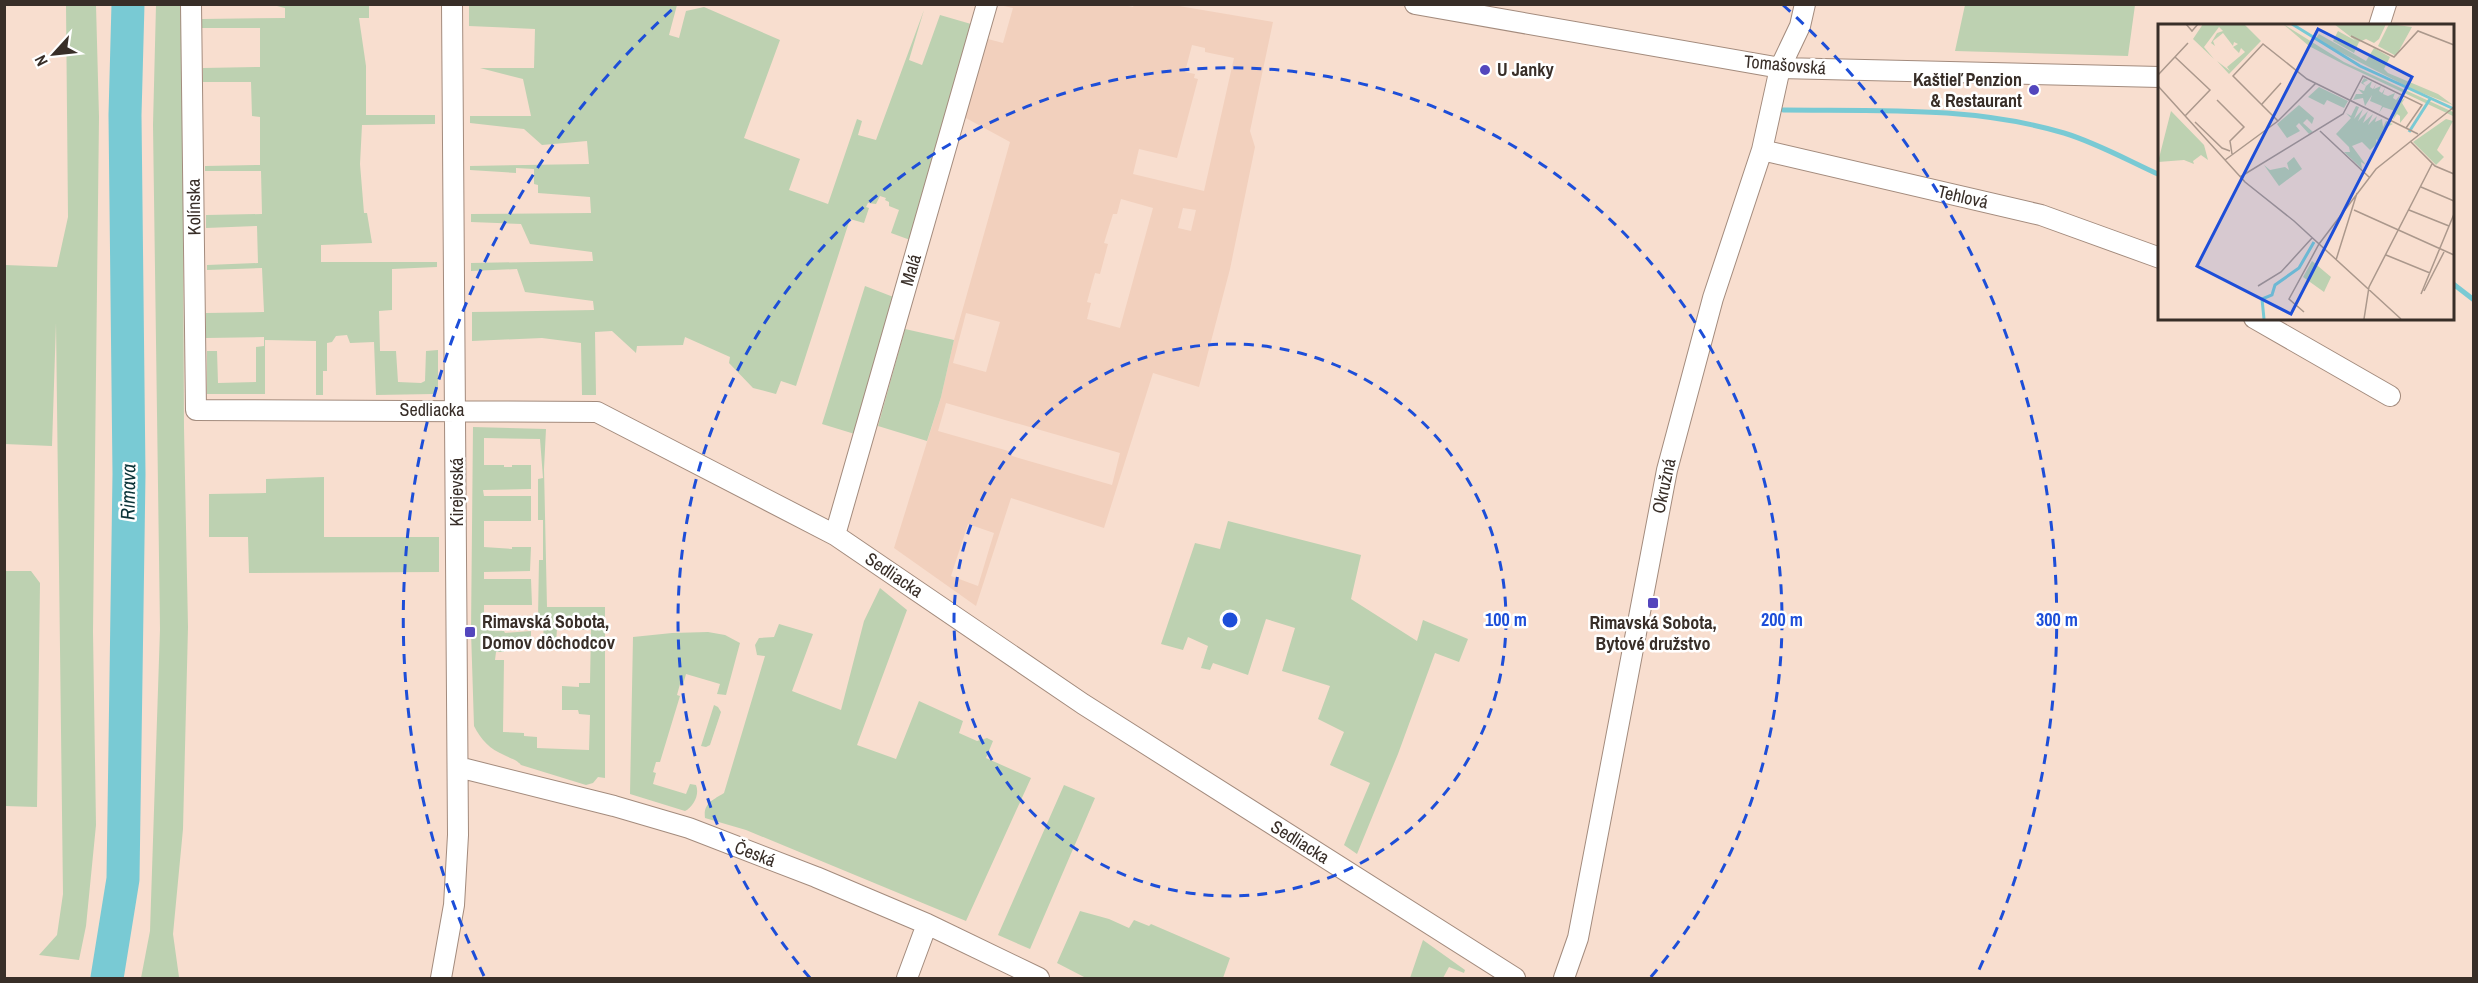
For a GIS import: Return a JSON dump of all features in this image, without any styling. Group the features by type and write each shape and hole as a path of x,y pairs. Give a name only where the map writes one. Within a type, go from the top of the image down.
{"street":[{"name":"Kolínska","path":"191,4 196,410"},
{"name":"Kirejevská","path":"441,978 454,905 458,835 452,4"},
{"name":"Malá","path":"835,535 987,4"},
{"name":"Tomašovská","path":"1414,4 1780,68 2158,77"},
{"name":"Okružná","path":"1564,978 1578,938 1667,470 1713,298 1762,150 1780,68 1800,26 1805,4"},
{"path":"2380,24 2386,4"},
{"name":"Tehlová","path":"1762,150 2041,215 2158,257"},
{"path":"2257,320 2274,332 2390,396"},
{"name":"Sedliacka","path":"196,410 597,412 835,535 1083,704 1515,978"},
{"name":"Česká","path":"458,767 615,806 689,828 816,877 927,924 1039,978"},
{"path":"907,978 927,924"}],"shaded area":[{"path":"1119,4 1133,7 1134,5 1173,5 1273,22 1250,131 1255,147 1230,269 1199,387 1153,373 1104,528 1011,498 976,606 894,548 941,397 954,340 1010,142 964,117 988,39 1003,43 1013,8 999,5","holes":["1192,45 1205,48 1205,52 1234,58 1204,191 1133,174 1139,149 1177,158 1198,79 1194,78 1195,74 1185,72","1121,199 1153,208 1120,328 1087,319 1091,303 1087,302 1095,273 1100,274 1108,244 1104,243 1113,214 1117,214","1183,208 1196,210 1191,231 1178,228","966,313 1000,322 986,372 953,363","946,403 1120,453 1112,485 1012,456 1012,452 938,431","968,524 994,533 978,586 951,576"]}],"green space":[{"path":"182,4 184,428 188,627 183,829 173,934 179,977 141,978 150,931 160,629 153,125 156,5"},
{"path":"66,5 96,5 99,117 93,632 96,825 86,926 79,960 39,955 57,935 63,894 56,323 52,446 4,444 5,265 57,267 68,217"},
{"path":"273,5 369,5 369,18 359,18 366,66 366,115 435,115 435,124 362,125 360,164 364,213 367,213 372,243 321,245 321,262 437,262 437,267 392,269 392,310 379,311 380,351 396,351 398,382 421,383 425,381 426,351 438,350 438,387 433,394 376,395 374,342 350,343 347,335 336,336 332,342 327,343 327,371 323,371 323,395 316,395 316,341 265,340 265,394 207,394 207,351 217,351 218,383 256,382 256,347 264,346 264,337 206,338 206,313 264,312 262,268 207,270 207,265 258,263 257,226 206,228 206,215 262,214 261,171 205,171 205,166 260,165 260,117 252,116 251,82 203,82 203,68 260,67 260,28 202,28 202,19 285,18 285,8"},
{"path":"469,5 677,5 669,35 679,38 686,11 704,7 780,40 744,138 800,159 789,190 828,204 857,119 862,121 858,135 876,140 924,10 909,60 922,65 940,15 971,24 913,241 891,233 899,210 889,206 886,198 880,196 876,204 868,203 866,207 869,208 864,223 850,219 796,386 781,381 776,394 753,388 729,363 730,357 685,337 683,345 637,346 636,353 612,331 595,332 596,395 582,395 581,343 542,338 472,341 472,312 594,310 593,301 525,292 517,269 471,271 471,263 593,261 592,252 530,244 521,224 471,222 471,214 591,213 590,197 538,193 538,185 534,184 534,169 516,168 516,173 470,170 470,166 589,164 587,141 542,145 524,129 470,123 470,116 531,116 523,79 480,68 534,68 535,29 469,26"},
{"path":"1965,5 2135,5 2128,56 1955,51"},
{"path":"865,286 896,298 858,435 822,424"},
{"path":"905,329 954,340 941,397 927,441 878,426"},
{"path":"473,427 546,429 544,469 547,607 605,607 605,778 598,777 593,783 586,785 521,765 494,750 483,740 474,726 471,631","holes":["484,438 540,439 543,478 538,479 538,520 543,520 543,560 539,560 538,617 544,617 543,643 556,643 557,629 591,630 590,683 579,683 579,687 562,686 562,710 578,710 579,714 590,715 589,750 537,748 537,737 524,736 524,733 503,732 504,660 495,660 496,652 504,652 505,642 531,643 531,631 505,633 504,631 484,630 484,605 532,605 531,579 484,579 484,572 530,571 531,547 512,547 512,549 484,547 484,521 531,521 531,496 484,496 483,490 531,489 531,465 512,465 512,467 484,465"]},
{"path":"324,477 324,537 439,537 439,572 249,573 248,537 209,537 209,494 266,493 266,479"},
{"path":"1228,521 1361,555 1351,599 1417,641 1423,620 1468,639 1459,662 1435,653 1398,754 1357,854 1344,845 1370,783 1330,765 1344,732 1318,719 1330,686 1282,671 1295,628 1266,619 1248,675 1213,663 1210,670 1201,668 1208,646 1188,637 1183,650 1161,644 1195,543 1220,549"},
{"path":"5,571 31,571 40,583 37,807 5,806"},
{"path":"880,588 907,610 857,745 896,759 919,701 963,721 959,733 977,741 987,738 993,741 986,758 1031,778 966,921 746,830 705,818 707,805 724,793 765,656 757,655 755,645 759,638 774,637 779,624 813,634 792,691 841,710 864,621"},
{"path":"708,632 725,635 740,643 726,695 717,694 720,684 686,674 683,685 680,684 677,695 680,696 660,762 656,762 653,772 656,773 653,784 686,794 690,784 696,785 695,800 685,811 630,794 633,637"},
{"path":"714,705 721,712 710,745 701,746"},
{"path":"1064,785 1095,798 1030,949 998,935"},
{"path":"1080,911 1109,919 1129,928 1134,920 1149,926 1151,924 1230,958 1223,978 1086,978 1057,963"},
{"path":"1423,940 1465,970 1464,973 1449,967 1443,978 1410,978"}],"waterway":[{"name":"Rimava","path":"107,978 123,879 129,474 125,115 128,4"},
{"path":"1783,110 1925,112 1995,118 2030,124 2076,137 2158,174"},
{"path":"2454,285 2474,300"}],"place":[{"name":"U Janky","path":"1485,70"},
{"name":"Kaštieľ Penzion & Restaurant","path":"2034,90"},
{"name":"Rimavská Sobota, Bytové družstvo","path":"1653,603"},
{"name":"Rimavská Sobota, Domov dôchodcov","path":"470,632"}]}
